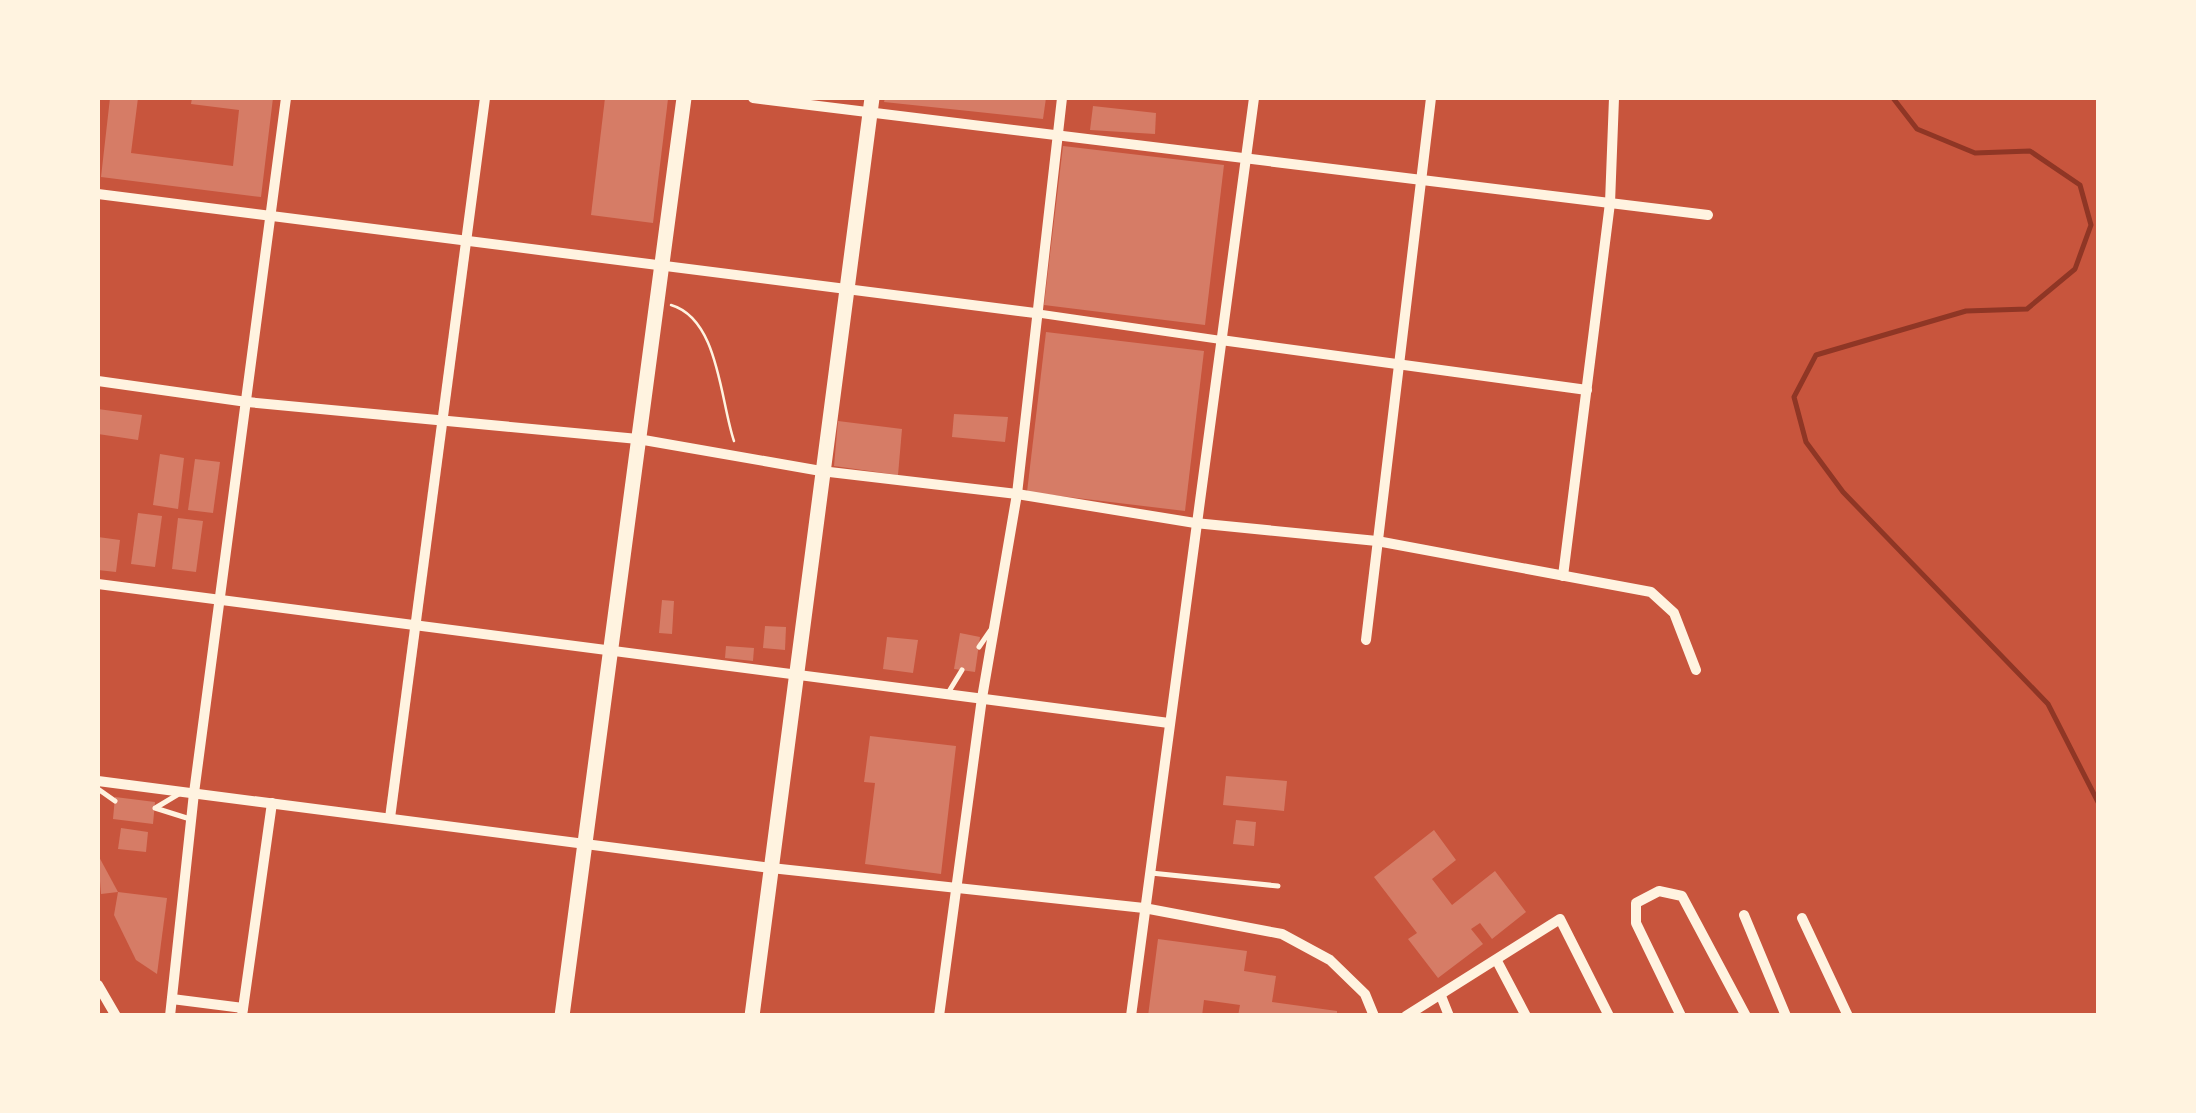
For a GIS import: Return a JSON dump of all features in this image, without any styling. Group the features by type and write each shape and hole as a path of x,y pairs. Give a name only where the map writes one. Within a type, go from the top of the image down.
{"main road":[{"path":"562,1016 684,98"},
{"path":"752,1016 820,472 871,105"}],"street":[{"path":"170,1016 191,819 188,792 220,600 286,98"},
{"path":"390,818 469,240 484,98"},
{"path":"753,98 871,105 1708,215"},
{"path":"939,1016 982,698 1017,494 1062,98"},
{"path":"1130,1016 1254,98"},
{"path":"1366,640 1431,98"},
{"path":"1563,576 1610,203 1615,101"},
{"path":"98,194 663,264 1587,390"},
{"path":"98,381 247,402 638,439 820,472 1017,494 1194,522 1377,541 1651,592 1674,613 1696,670"},
{"path":"98,584 1168,723"},
{"path":"98,781 771,868 1144,908 1282,934 1330,960 1365,994 1374,1016"},
{"path":"172,1000 242,1012 272,803"},
{"path":"1681,1016 1636,922 1636,903 1659,891 1682,896 1746,1016"},
{"path":"1744,914 1786,1016"},
{"path":"1802,918 1848,1016"},
{"path":"1406,1016 1560,919 1610,1016"},
{"path":"1497,960 1526,1016"},
{"path":"98,985 116,1016"},
{"path":"1441,996 1449,1016"}],"lane":[{"path":"979,647 995,624"},
{"path":"948,693 962,670"},
{"path":"98,789 115,802"},
{"path":"188,792 155,808 191,819"},
{"path":"1148,872 1278,886"}],"path":[{"path":"658,303 690,313 702,329 739,456"}],"building":[{"path":"110,98 138,98 131,153 233,166 239,110 191,104 192,98 273,98 261,197 101,177"},
{"path":"605,98 668,99 653,223 591,215"},
{"path":"885,98 1046,98 1043,119 884,102"},
{"path":"1093,106 1156,113 1155,134 1090,130"},
{"path":"1063,146 1224,165 1205,325 1044,305"},
{"path":"1046,332 1204,351 1185,511 1027,492"},
{"path":"98,409 142,415 138,440 98,434"},
{"path":"954,414 1008,417 1005,442 952,437"},
{"path":"838,421 902,429 898,475 834,466"},
{"path":"160,454 184,458 178,509 153,505"},
{"path":"195,459 220,462 213,513 188,510"},
{"path":"138,513 162,516 155,567 131,564"},
{"path":"178,518 203,521 196,572 172,569"},
{"path":"98,537 120,540 116,572 98,570"},
{"path":"662,600 674,601 672,634 659,633"},
{"path":"765,626 786,627 785,650 763,648"},
{"path":"960,633 980,637 975,672 954,669"},
{"path":"887,637 918,640 913,673 883,669"},
{"path":"726,646 754,648 753,661 725,658"},
{"path":"870,736 956,746 941,874 865,864 875,783 864,782"},
{"path":"1226,776 1287,781 1284,811 1223,805"},
{"path":"115,797 155,802 153,824 113,819"},
{"path":"1236,820 1256,822 1254,846 1233,844"},
{"path":"121,828 148,832 146,852 118,849"},
{"path":"1434,830 1456,860 1432,879 1452,905 1495,871 1526,912 1492,939 1480,923 1471,929 1483,944 1438,978 1408,939 1417,933 1374,877"},
{"path":"98,855 118,892 101,894"},
{"path":"118,892 167,898 157,974 136,960 114,915"},
{"path":"1158,939 1247,951 1244,971 1276,976 1272,1002 1337,1011 1337,1016 1238,1016 1240,1005 1204,1000 1202,1016 1148,1016"}],"waterway":[{"path":"1893,98 1917,129 1975,153 2030,151 2080,185 2091,225 2075,269 2027,309 1966,311 1816,355 1794,397 1806,442 1843,492 2048,704 2098,802"}]}
